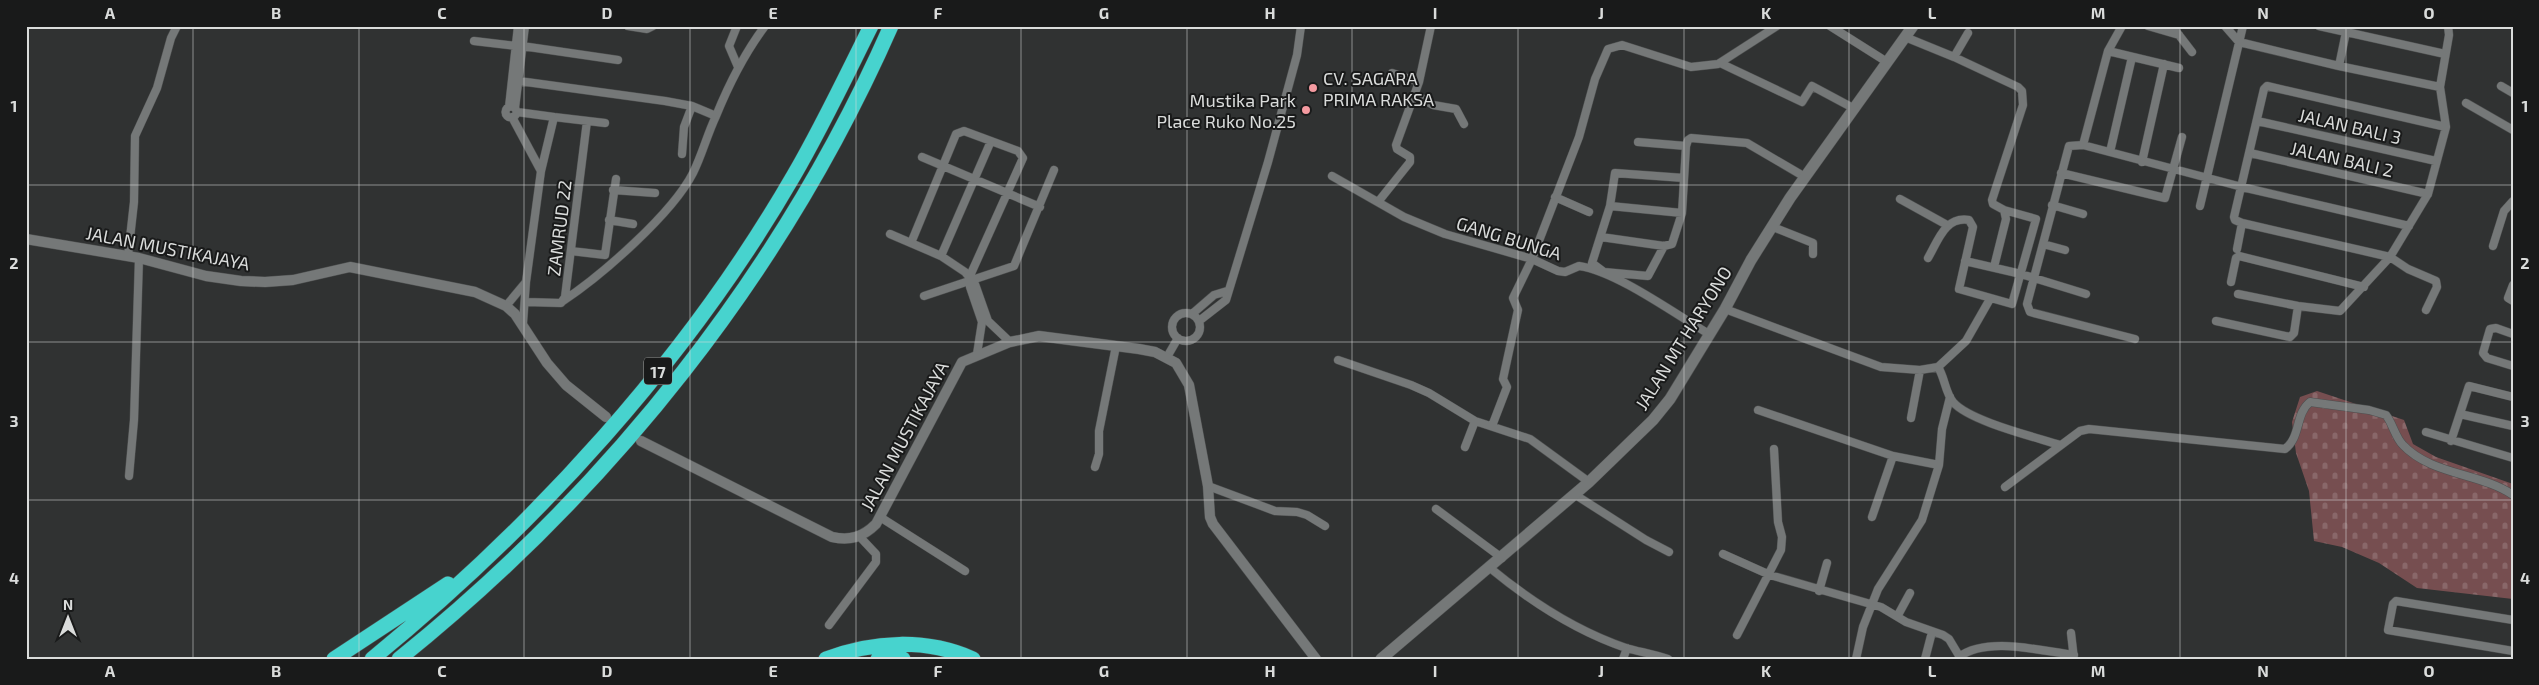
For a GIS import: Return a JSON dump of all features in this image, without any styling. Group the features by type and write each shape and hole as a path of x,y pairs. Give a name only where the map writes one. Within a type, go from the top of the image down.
{"highway":[{"name":"17","path":"372,659 481,564 552,492 632,404 688,334 794,176 871,26"},
{"name":"17","path":"399,659 495,578 569,505 647,418 704,345 760,264 809,186 891,26"},
{"path":"334,659 481,564"},
{"path":"826,659 843,652 880,645 915,644 948,649 973,659"},
{"path":"878,659 903,659"}],"main road":[{"name":"JALAN MT HARYONO","path":"1381,659 1589,482 1654,420 1670,399 1708,334 1726,309 1751,260 1805,177 1913,26"}],"street":[{"path":"128,256 134,202 135,136 157,88 170,38 177,26"},
{"path":"513,111 519,81 518,26"},
{"path":"525,26 519,46 513,111 541,171"},
{"path":"628,26 650,29 653,26"},
{"path":"737,26 729,46 738,67"},
{"path":"564,301 585,286 630,246 670,203 692,174 738,67 765,26"},
{"path":"1199,321 1224,302 1268,162 1297,55 1301,26"},
{"path":"1378,202 1410,162 1410,157 1396,147 1419,82 1431,26"},
{"path":"1492,426 1507,387 1503,379 1518,310 1513,298 1532,259 1579,137 1600,63 1608,49 1622,45 1691,67 1720,63 1776,26"},
{"path":"1830,26 1887,62"},
{"path":"2083,145 2108,51 2122,26"},
{"path":"2148,26 2179,35"},
{"path":"2172,26 2192,52"},
{"path":"2225,26 2239,42 2339,66 2440,87"},
{"path":"2319,26 2445,54"},
{"path":"2238,294 2340,312 2390,257 2428,194 2446,127 2440,87 2449,35 2448,26"},
{"path":"2200,206 2239,42 2240,28"},
{"path":"2339,66 2346,32"},
{"path":"1954,57 1968,33"},
{"path":"1905,37 1954,57 2018,87 2022,91 2024,105 1992,200 1993,204 2004,210 2036,219 2012,304 1990,299 1959,288 1973,227 1972,223 1959,218 1947,225 1928,258"},
{"path":"474,41 618,60"},
{"path":"2108,51 2179,68"},
{"path":"2110,152 2132,56"},
{"path":"1720,63 1802,102 1812,86 1855,109"},
{"path":"2142,162 2164,64"},
{"path":"1392,74 1419,82"},
{"path":"519,81 692,106 716,116"},
{"path":"2426,310 2437,286 2436,281 2390,257 2242,223 2235,220 2234,217 2264,89 2270,86 2446,127"},
{"path":"2502,86 2513,93"},
{"path":"1415,94 1433,105 1456,109 1464,124"},
{"path":"2466,104 2513,130"},
{"path":"682,154 684,127 692,106"},
{"path":"513,111 605,123"},
{"path":"523,322 526,282 541,171 554,117"},
{"name":"ZAMRUD 22","path":"526,302 561,303 564,301 588,121"},
{"name":"JALAN BALI 3","path":"2257,121 2436,161"},
{"path":"911,243 943,166 960,132 964,131 1018,151 1022,156 971,280 970,286 982,322 977,354"},
{"path":"2061,173 2162,198 2166,196 2182,137"},
{"path":"1601,236 1664,246 1672,244 1682,212 1688,140 1696,138 1748,143 1805,177"},
{"path":"941,256 991,140"},
{"path":"1638,142 1686,146"},
{"path":"2135,339 2030,312 2027,304 2067,147 2083,145 2207,179 2410,226"},
{"name":"JALAN BALI 2","path":"2250,153 2428,194"},
{"path":"922,156 1040,208"},
{"path":"924,296 1014,266 1040,208 1054,170"},
{"path":"1664,246 1648,276 1604,272 1592,263 1610,206 1614,173 1684,178"},
{"name":"GANG BUNGA","path":"1332,176 1404,217 1445,234 1532,259 1558,271 1565,272 1579,266 1598,272 1639,290 1708,334"},
{"path":"571,251 605,255 616,179"},
{"path":"614,190 655,193"},
{"path":"1555,197 1589,212"},
{"path":"1900,199 1947,225"},
{"path":"2493,246 2504,211 2513,201"},
{"path":"2052,205 2083,214"},
{"path":"1610,206 1682,212"},
{"path":"1994,267 2006,219 2004,210"},
{"path":"609,220 633,224"},
{"path":"2238,249 2242,223"},
{"path":"1773,227 1813,243 1813,254"},
{"path":"890,234 941,256 961,268 975,284 988,321 1010,342"},
{"name":"JALAN MUSTIKAJAYA","path":"26,239 139,258 206,276 265,282 293,280 350,267 475,292 506,306 523,322 542,356 566,385 606,416"},
{"path":"2042,244 2065,250"},
{"path":"2231,282 2236,258 2239,256 2364,287"},
{"path":"129,476 134,420 139,258"},
{"path":"1965,261 2021,274 2086,294"},
{"path":"506,306 526,282"},
{"path":"2513,285 2507,294 2508,298 2513,302"},
{"path":"1192,314 1214,295 1227,291"},
{"path":"1726,309 1881,366 1920,370 1938,367 1970,336 1990,299"},
{"path":"2216,321 2290,337 2294,333 2298,306"},
{"path":"1182,313 1192,314 1199,321 1200,330 1195,337 1187,340 1178,338 1172,330 1174,320 1182,313"},
{"path":"2513,334 2496,328 2490,329 2483,356 2513,366"},
{"name":"JALAN MUSTIKAJAYA","path":"859,536 869,531 880,517 950,387 958,366 977,354 1010,342 1039,336 1155,352 1167,357"},
{"path":"1178,338 1167,357 1176,363 1189,385 1208,486 1208,506 1213,524 1316,659"},
{"path":"1095,467 1099,454 1099,431 1116,346"},
{"path":"1338,360 1429,393 1475,421 1518,434 1542,446 1589,482"},
{"path":"1938,367 1950,397 1960,408 1978,418 2060,445"},
{"path":"1911,418 1920,370"},
{"path":"2452,441 2469,386 2513,397"},
{"path":"1856,659 1863,626 1878,589 1922,520 1939,465 1942,428 1950,397"},
{"path":"2005,487 2080,431 2088,429 2285,449 2294,440 2304,407 2310,402 2319,402 2369,410 2386,415 2403,446 2415,454 2445,470 2500,486 2513,495"},
{"path":"1758,410 1893,456 1939,465"},
{"path":"2460,414 2513,426"},
{"path":"1465,447 1475,421"},
{"path":"2426,432 2513,458"},
{"path":"641,441 832,538 851,539 859,536 876,554 876,562 829,625"},
{"path":"1737,635 1778,560 1782,537 1778,522 1774,449"},
{"path":"1872,517 1893,456"},
{"path":"1208,486 1275,511 1298,512 1307,515 1325,526"},
{"path":"1574,494 1646,540 1670,552"},
{"path":"1436,509 1502,558"},
{"path":"880,517 965,571"},
{"path":"1723,554 1770,575 1819,591 1872,603 1898,615 1906,622 1943,634 1949,639 1960,658 1967,651 1983,646 2074,657 2071,633"},
{"path":"1819,591 1827,564"},
{"path":"1490,568 1515,589 1557,615 1627,648 1668,659"},
{"path":"1898,615 1910,593"},
{"path":"2513,620 2396,601 2393,604 2388,630 2513,651"},
{"path":"1925,659 1932,632"},
{"path":"1623,659 1627,648"}],"green space":[{"path":"2317,391 2404,420 2413,444 2436,457 2513,484 2513,599 2417,588 2379,563 2342,547 2314,541 2309,491 2296,453 2292,422 2300,397"}],"place":[{"name":"CV. SAGARA PRIMA RAKSA","path":"1313,88"},
{"name":"Mustika Park Place Ruko No.25","path":"1306,110"}]}
